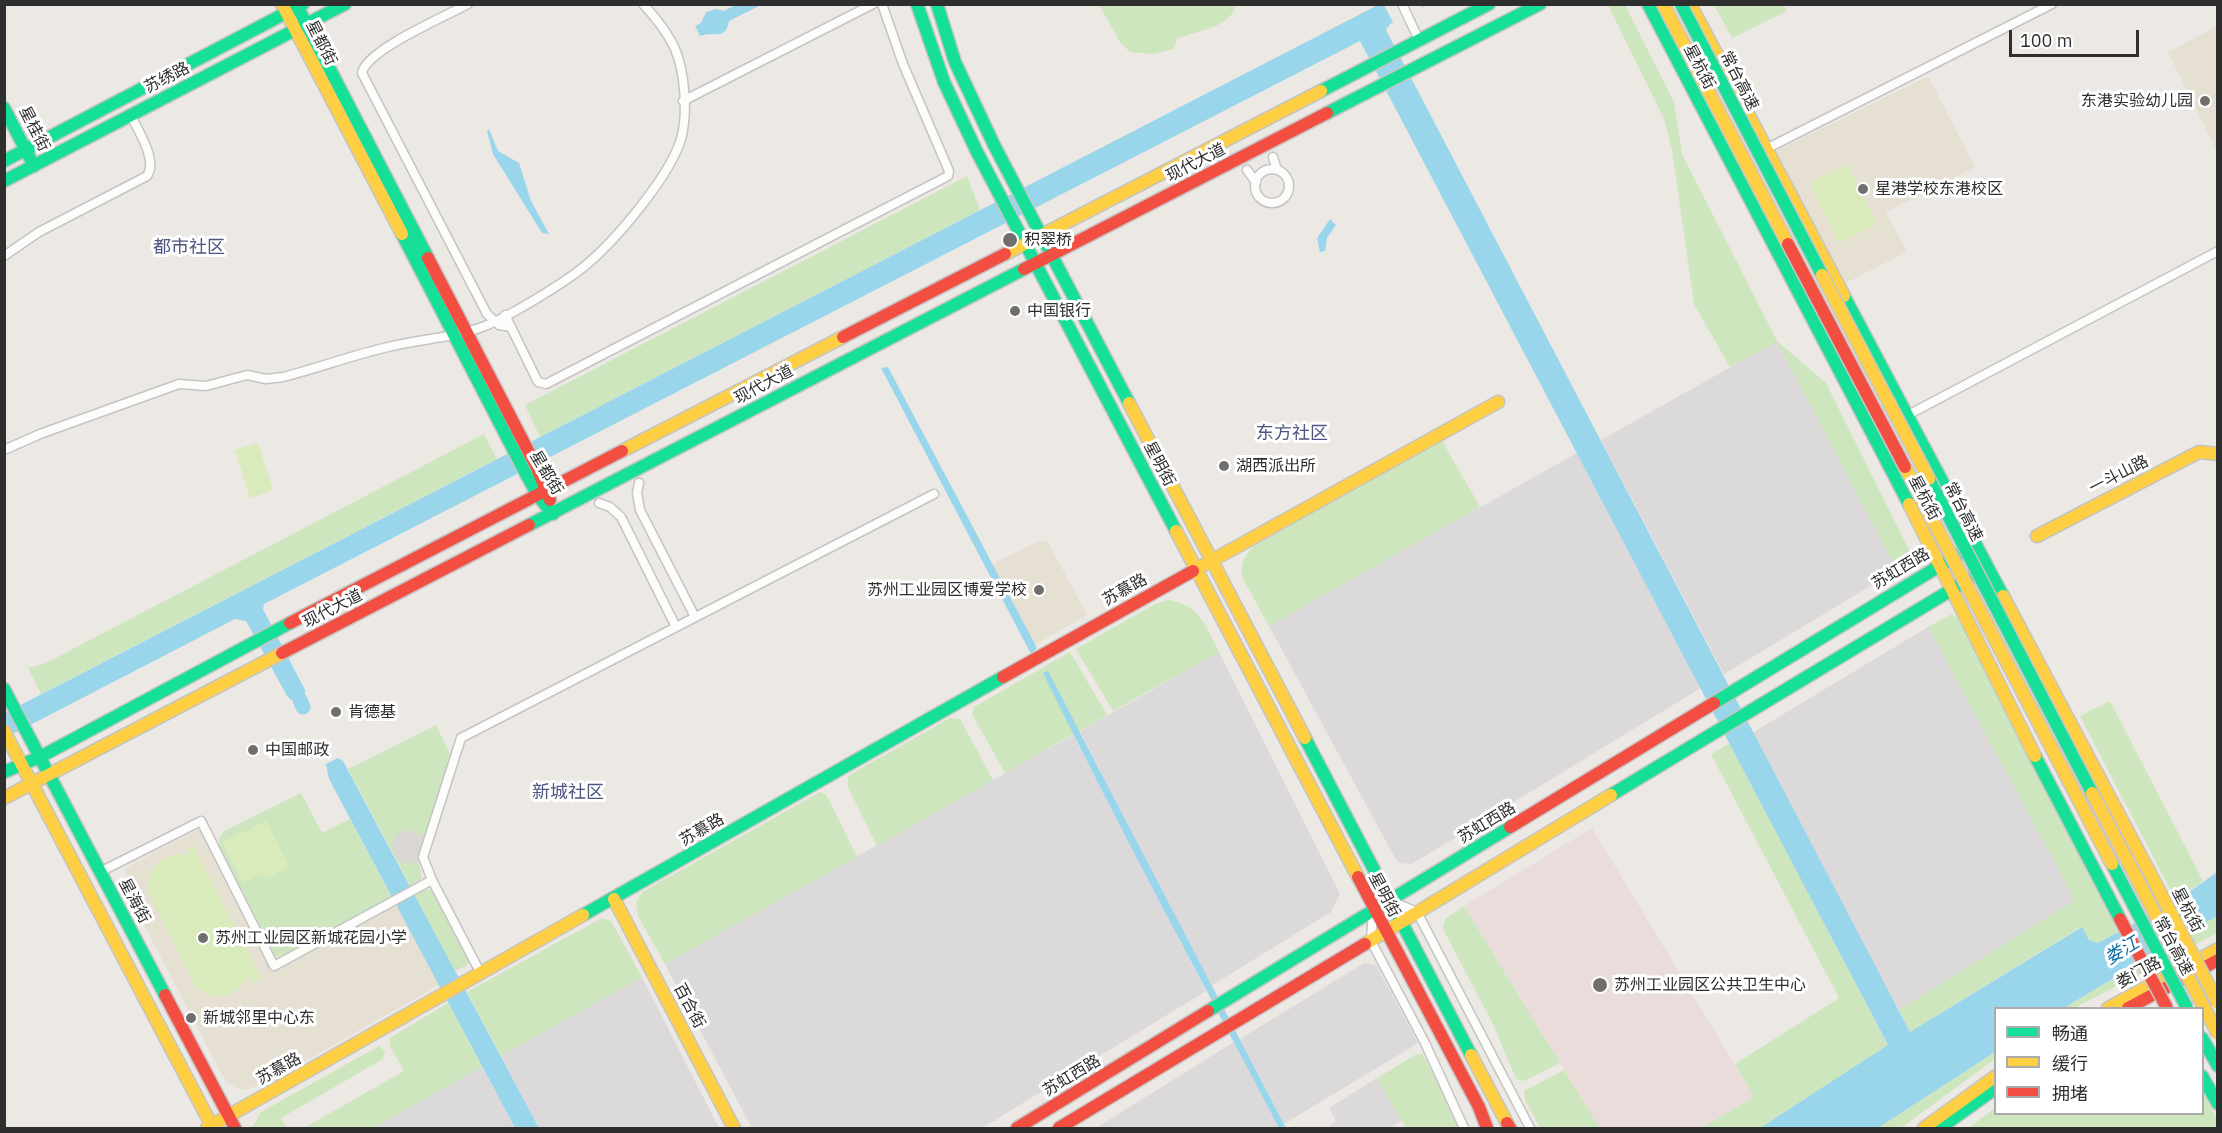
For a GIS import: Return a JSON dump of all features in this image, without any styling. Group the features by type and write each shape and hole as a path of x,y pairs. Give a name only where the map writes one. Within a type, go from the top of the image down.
{"main road":[{"name":"苏绣路","path":"4,181 345,4"},
{"name":"星明街","path":"917,4 949,95 1373,911 1479,1107 1487,1128"},
{"name":"星明街","path":"937,4 966,88 1508,1126"},
{"name":"现代大道","path":"4,772 40,757 278,629 1489,4"},
{"name":"现代大道","path":"4,798 1540,4"},
{"name":"星杭街","path":"1648,4 1952,587 2027,741 2166,1007"},
{"name":"常台高速","path":"1663,4 2186,1007"},
{"name":"常台高速","path":"1681,4 2203,1007"},
{"name":"星杭街","path":"1690,4 2217,1003"},
{"name":"苏绣路","path":"4,161 293,7"},
{"name":"星都街","path":"293,7 301,27 553,514"},
{"name":"星桂街","path":"4,108 34,166"},
{"name":"苏慕路","path":"211,1128 228,1116 1498,402"},
{"name":"一斗山路","path":"2037,536 2199,453 2217,454"},
{"name":"苏虹西路","path":"1017,1128 1974,545"},
{"path":"1059,1128 1986,568"},
{"name":"星海街","path":"4,689 235,1128"},
{"path":"6,734 211,1128"},
{"name":"百合街","path":"614,899 734,1128"},
{"name":"娄门路","path":"2110,1007 2217,950"},
{"name":"娄门路","path":"2130,1007 2217,960"},
{"name":"常台高速","path":"2204,1009 2217,1034"},
{"path":"2204,1042 2217,1066"},
{"path":"1924,1128 1994,1077"},
{"path":"2204,1080 2217,1104"},
{"path":"1940,1128 1994,1089"}],"street":[{"path":"468,4 378,54 366,65 362,73 463,271 494,322 499,326 511,327"},
{"path":"4,450 40,434 179,384 206,386 247,375 260,379 283,377 387,347 460,333 494,322 586,265 640,206 659,180 679,145 683,101 675,50 643,4"},
{"path":"683,101 873,4"},
{"path":"505,315 538,382 546,384 948,176 949,171 903,64 882,4"},
{"path":"1402,4 1419,40"},
{"path":"1766,149 2052,4"},
{"path":"4,256 39,232 147,176 150,166 131,116"},
{"path":"1273,157 1276,170 1288,181 1287,192 1280,201 1264,201 1256,192 1256,182 1261,173 1276,170"},
{"path":"1247,170 1256,182"},
{"path":"1906,416 2217,250"},
{"path":"639,483 637,493 640,510 695,617"},
{"path":"481,974 425,865 424,853 461,738 934,494"},
{"path":"599,503 610,507 621,517 676,627"},
{"path":"100,872 201,821 274,966 432,879"},
{"path":"1391,901 1417,912 1530,1128"},
{"path":"1373,911 1371,941 1441,1076 1464,1128"}],"shaded area":[{"name":"东港实验幼儿园","path":"2217,26 2217,151 2168,52"},
{"name":"星港学校东港校区","path":"1928,76 1975,167 1886,212 1907,252 1844,284 1776,151"},
{"path":"1777,341 1897,570 1724,674 1601,440"},
{"path":"1577,453 1701,688 1412,864 1400,863 1395,858 1269,626"},
{"name":"苏州工业园区博爱学校","path":"1041,540 1048,542 1087,615 1035,645 992,564"},
{"path":"1928,627 2075,900 1899,1010 1747,736"},
{"path":"1219,652 1340,894 1331,912 1211,986 1080,731"},
{"path":"1073,735 1206,991 982,1128 752,1128 665,964"},
{"name":"苏州工业园区新城花园小学","path":"202,828 272,970 396,905 439,985 263,1085 241,1090 226,1082 131,900 125,868"},
{"name":"苏州工业园区公共卫生中心","path":"1592,828 1754,1097 1701,1128 1600,1128 1464,906"},
{"path":"411,830 424,837 419,862 408,865 395,858 392,844 397,834"},
{"path":"1364,963 1376,965 1418,1043 1284,1124 1240,1039"},
{"path":"642,977 719,1128 539,1128 501,1056"},
{"path":"1234,1042 1279,1128 1096,1128"},
{"path":"482,1067 515,1128 373,1128"},
{"path":"1377,1078 1402,1121 1390,1128 1327,1128 1336,1121 1329,1108"}],"green space":[{"path":"1236,4 1233,13 1220,24 1177,39 1174,49 1153,54 1130,52 1120,42 1099,5"},
{"path":"1608,5 1625,5 1674,102 1682,154 1777,341 1826,383 1914,560 1897,570 1777,342 1730,367 1694,304 1672,150 1664,119"},
{"path":"1714,5 1783,5 1787,11 1732,38"},
{"path":"1847,164 1877,224 1839,243 1809,183"},
{"path":"967,176 980,210 540,437 525,405"},
{"path":"484,434 497,459 41,694 28,668 44,664"},
{"path":"1441,439 1480,507 1269,626 1242,577 1243,563 1251,549"},
{"path":"258,443 273,490 250,498 235,450"},
{"path":"1168,600 1188,607 1201,618 1219,652 1113,711 1076,649 1155,604"},
{"path":"1952,614 1959,619 2118,932 2098,943 2089,940 2081,927 1910,1032 1899,1010 2075,900 1928,627"},
{"path":"1070,652 1107,715 1005,773 972,714 974,707"},
{"path":"2110,701 2203,881 2176,901 2080,716"},
{"path":"950,718 960,719 993,780 877,846 847,785 849,775"},
{"path":"436,725 451,756 418,858 422,878 411,887 348,769"},
{"path":"1730,743 1888,1046 1760,1128 1701,1128 1754,1097 1735,1064 1839,998 1711,754"},
{"path":"820,792 826,794 857,857 665,964 638,916 636,902 642,892"},
{"path":"301,793 322,833 350,819 392,898 282,956 276,957 220,849 219,839 224,831"},
{"path":"266,821 289,867 265,879 262,873 243,883 222,842"},
{"path":"193,845 261,978 252,983 248,976 238,989 225,995 210,995 196,987 149,893 150,876 158,863 172,855 189,855 187,848"},
{"path":"426,889 435,892 469,960 467,965 455,971 414,894"},
{"path":"1464,906 1560,1063 1524,1081 1516,1079 1493,1024 1443,929 1445,919"},
{"path":"2217,916 2217,933 2077,1007 2066,1007"},
{"path":"602,918 611,921 642,977 501,1056 467,992"},
{"path":"448,1003 482,1067 373,1128 304,1128 404,1071 390,1046 390,1038"},
{"path":"379,1046 385,1051 383,1059 281,1118 287,1128 252,1128 261,1112"},
{"path":"1994,1053 1994,1060 1901,1128 1878,1128"},
{"path":"1423,1054 1460,1128 1406,1128 1377,1078 1415,1055"},
{"path":"1564,1070 1600,1128 1540,1128 1525,1100 1524,1091"},
{"path":"2204,1094 2217,1120 2217,1128 1968,1128 1994,1109 1994,1115 2204,1115"}],"water":[{"path":"737,4 761,5 729,21 722,33 700,36 695,26 701,23 706,12 716,9 724,11"},
{"name":"娄江","path":"1378,5 1427,5 1390,24 1386,30 1910,1032 2082,927 2089,940 2098,943 2181,898 2217,872 2217,916 2066,1007 1994,1007 1994,1053 1878,1128 1760,1128 1888,1045 1360,41 264,604 263,609 305,690 300,700 291,700 287,696 246,621 235,619 5,738 5,713"},
{"path":"489,129 498,151 519,163 531,201 549,234 542,233 493,154 487,131"},
{"path":"1330,219 1336,225 1327,238 1325,251 1320,252 1317,238"},
{"path":"888,367 1037,648 1031,654 881,368"},
{"path":"1048,671 1286,1128 1279,1128 1130,845 1043,673"},
{"path":"338,758 343,761 539,1128 515,1128 329,779 326,764"}],"pier":[{"path":"1384,5 1421,5 1423,10 1394,24"}],"waterway":[{"path":"300,700 303,707"}],"traffic: fast":[{"path":"296,4 428,258"},
{"path":"4,161 303,4"},
{"path":"4,181 345,4"},
{"path":"917,4 944,82 977,152 1176,531"},
{"path":"937,4 955,62 994,145 1129,403"},
{"path":"1321,91 1489,4"},
{"path":"1327,113 1540,4"},
{"path":"1648,4 1909,504"},
{"path":"1681,4 1822,275"},
{"path":"4,108 34,166"},
{"path":"402,234 526,474 538,496 553,514"},
{"path":"529,525 1024,269"},
{"path":"1844,296 2003,596"},
{"path":"1929,479 2092,793"},
{"path":"1714,703 1974,545"},
{"path":"1611,795 1986,569"},
{"path":"4,772 40,757 290,623"},
{"path":"583,915 1003,677"},
{"path":"4,689 165,995"},
{"path":"1305,738 1471,1055"},
{"path":"2035,756 2120,919"},
{"path":"1208,1011 1510,827"},
{"path":"2112,864 2186,1007"},
{"path":"2204,1042 2218,1066"},
{"path":"2204,1080 2218,1104"},
{"path":"1940,1128 1994,1089"}],"traffic: slow":[{"path":"282,4 402,234"},
{"path":"1663,4 1788,244"},
{"path":"1690,4 1844,296"},
{"path":"1005,254 1321,91"},
{"path":"1822,275 1929,479"},
{"path":"622,451 843,337"},
{"path":"1193,571 1498,402"},
{"path":"1129,403 1305,738"},
{"path":"2037,536 2199,452 2218,454"},
{"path":"1905,467 2112,864"},
{"path":"1909,504 2035,756"},
{"path":"1176,531 1358,877"},
{"path":"2003,596 2162,896"},
{"path":"4,798 282,653"},
{"path":"4,731 213,1128"},
{"path":"2092,793 2204,1007"},
{"path":"1365,944 1611,795"},
{"path":"2162,896 2218,1003"},
{"path":"614,899 734,1128"},
{"path":"207,1128 583,915"},
{"path":"2110,1007 2218,949"},
{"path":"2204,1007 2218,1034"},
{"path":"1471,1055 1507,1123"},
{"path":"1924,1128 1994,1077"}],"traffic: jam":[{"path":"1024,269 1327,113"},
{"path":"1788,244 1905,467"},
{"path":"843,337 1005,254"},
{"path":"428,258 537,468 550,500"},
{"path":"290,623 622,451"},
{"path":"282,653 529,525"},
{"path":"1003,677 1193,571"},
{"path":"1510,827 1714,703"},
{"path":"1358,877 1479,1107 1487,1128"},
{"path":"2120,919 2166,1007"},
{"path":"1059,1128 1365,944"},
{"path":"2130,1007 2218,960"},
{"path":"165,995 235,1128"},
{"path":"1017,1128 1208,1011"},
{"path":"1507,1123 1510,1128"}],"place":[{"name":"东港实验幼儿园","path":"2205,101"},
{"name":"星港学校东港校区","path":"1863,189"},
{"name":"积翠桥","path":"1010,240"},
{"name":"中国银行","path":"1015,311"},
{"name":"湖西派出所","path":"1224,466"},
{"name":"苏州工业园区博爱学校","path":"1039,590"},
{"name":"肯德基","path":"336,712"},
{"name":"中国邮政","path":"253,750"},
{"name":"苏州工业园区新城花园小学","path":"203,938"},
{"name":"苏州工业园区公共卫生中心","path":"1600,985"},
{"name":"新城邻里中心东","path":"191,1018"}],"district":[{"name":"都市社区","path":"189,248"},
{"name":"东方社区","path":"1292,434"},
{"name":"新城社区","path":"568,793"}]}
